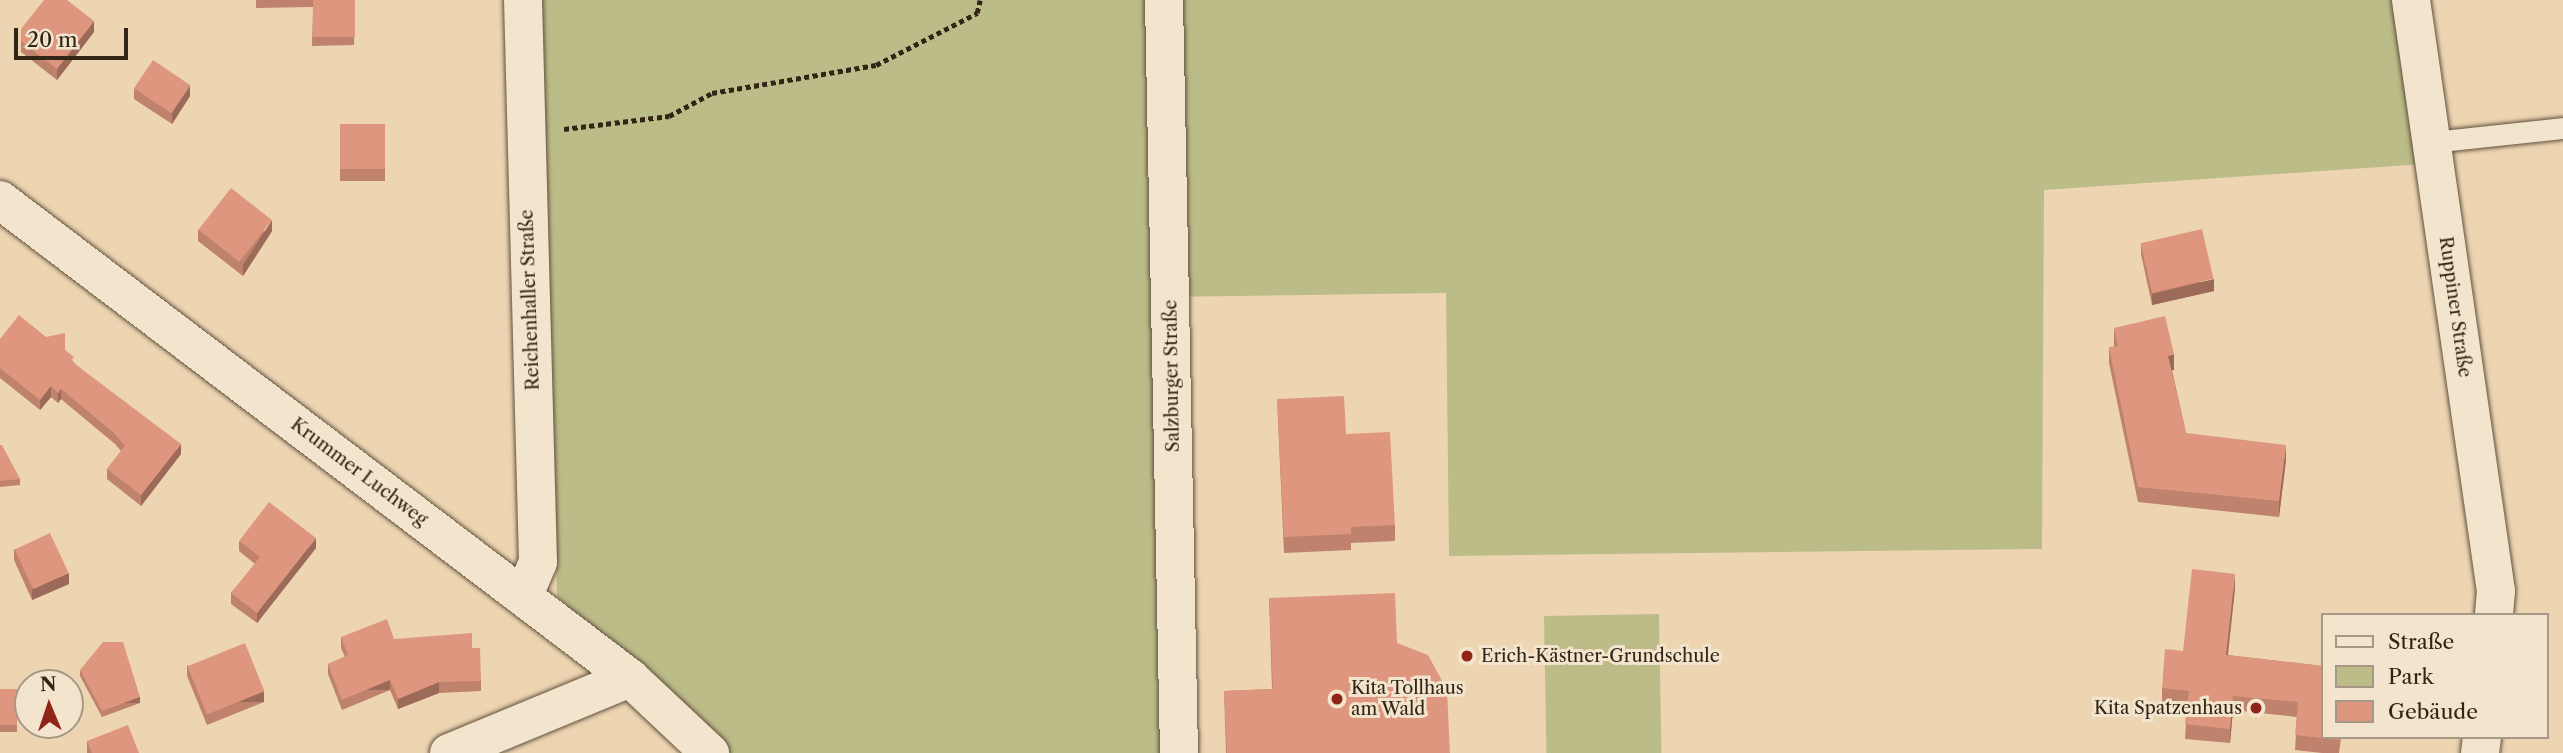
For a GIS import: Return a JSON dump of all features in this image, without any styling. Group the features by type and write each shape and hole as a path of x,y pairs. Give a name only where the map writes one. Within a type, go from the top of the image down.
{"street":[{"name":"Reichenhaller Straße","path":"523,0 538,562 523,597"},
{"name":"Salzburger Straße","path":"1164,0 1179,753"},
{"name":"Ruppiner Straße","path":"2411,0 2496,591 2494,613"},
{"name":"Krummer Luchweg","path":"0,201 630,678 710,753"},
{"path":"449,753 630,678"}],"lane":[{"path":"2432,142 2563,128"}],"path":[{"path":"525,134 669,116 712,93 876,65 977,13 980,0"}],"green space":[{"path":"539,0 2401,0 2424,164 2044,190 2042,549 1449,556 1446,293 1162,297 1170,753 726,753 557,596"},
{"path":"1659,614 1661,753 1546,753 1544,616"}],"building":[{"path":"44,0 67,0 94,21 57,69 21,41 21,29"},
{"path":"313,0 355,0 355,37 313,37"},
{"path":"153,60 190,85 171,113 134,88"},
{"path":"340,124 385,124 385,169 340,169"},
{"path":"231,188 272,220 239,262 198,230"},
{"path":"2202,229 2213,279 2152,293 2141,243"},
{"path":"19,315 46,337 65,333 65,350 74,357 71,361 181,444 141,495 107,469 125,446 115,434 61,389 58,393 51,386 40,400 0,368 0,339"},
{"path":"2165,316 2174,354 2168,356 2186,433 2286,445 2279,501 2138,487 2109,347 2118,346 2114,328"},
{"path":"1344,396 1346,434 1390,432 1395,525 1351,527 1351,534 1284,537 1277,399"},
{"path":"2,445 20,479 0,481"},
{"path":"269,502 316,538 257,613 231,593 260,557 239,541"},
{"path":"50,533 69,573 33,589 15,549"},
{"path":"2192,569 2235,574 2226,655 2322,666 2322,738 2295,735 2298,702 2233,696 2230,729 2185,724 2189,691 2162,688 2165,649 2183,651"},
{"path":"1395,593 1397,643 1428,655 1447,690 1450,753 1227,753 1224,691 1273,689 1269,598"},
{"path":"387,619 394,639 472,633 472,648 480,648 481,681 439,682 398,699 390,680 342,700 328,664 348,655 341,637"},
{"path":"103,642 123,642 140,697 102,711 84,677 84,669 81,669"},
{"path":"245,643 264,691 207,714 188,666"},
{"path":"0,689 14,689 14,725 0,725"},
{"path":"128,725 139,753 92,753 87,741"}],"place":[{"name":"Erich-Kästner-Grundschule","path":"1467,656"},
{"name":"Kita Tollhaus am Wald","path":"1337,699"},
{"name":"Kita Spatzenhaus","path":"2256,708"}]}
